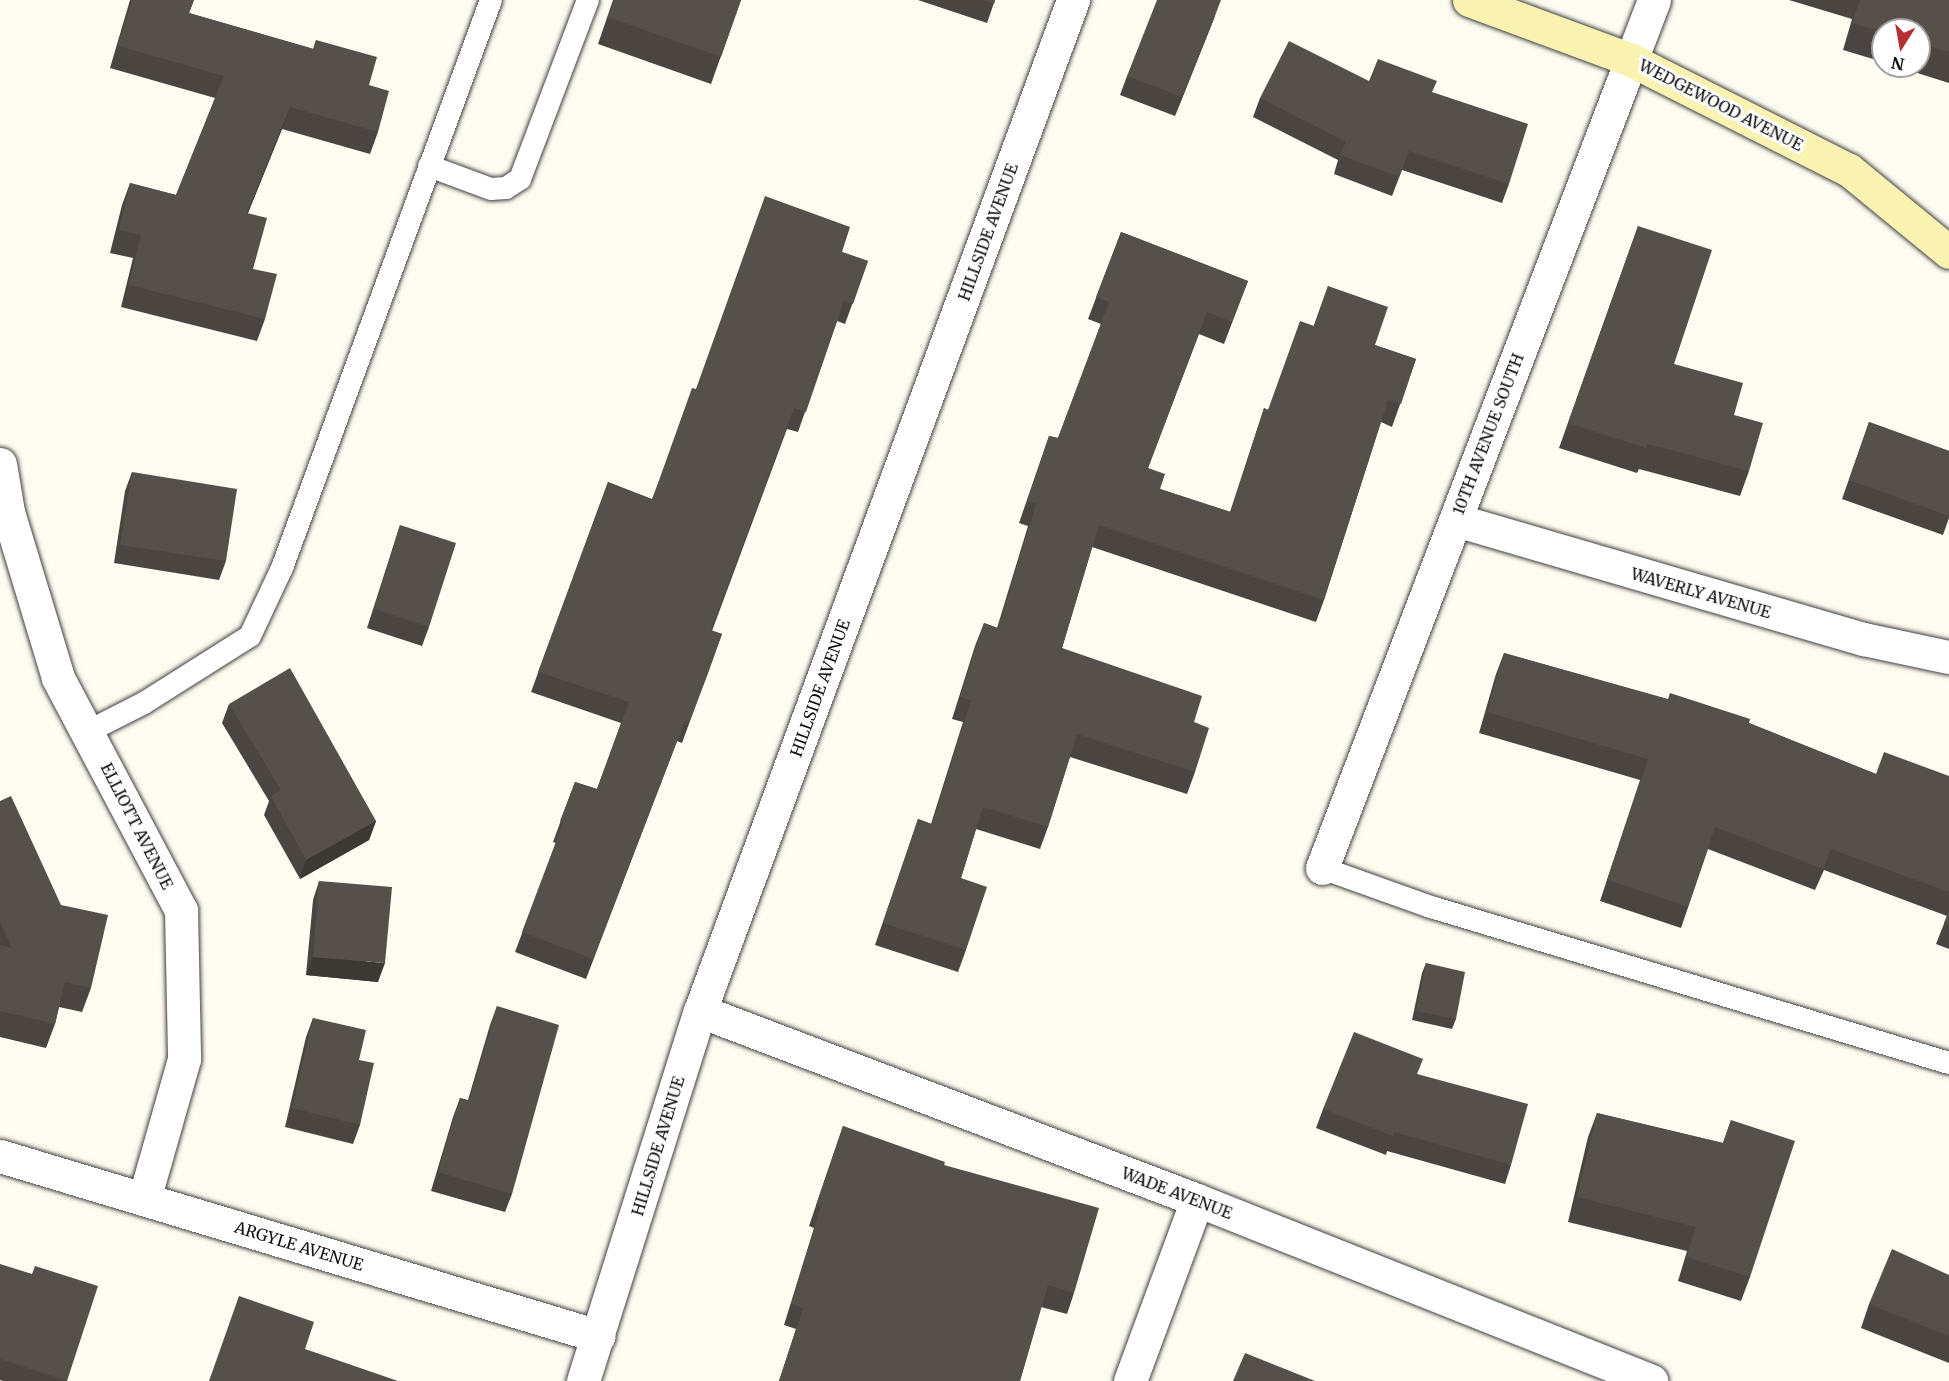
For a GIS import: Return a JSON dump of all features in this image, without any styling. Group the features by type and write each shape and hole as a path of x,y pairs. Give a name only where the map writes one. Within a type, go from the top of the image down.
{"main road":[{"name":"WEDGEWOOD AVENUE","path":"1469,0 1632,60 1849,171 1949,252"}],"street":[{"name":"HILLSIDE AVENUE","path":"583,1381 700,1011 1073,0"},
{"name":"10TH AVENUE SOUTH","path":"1322,868 1654,0"},
{"name":"ELLIOTT AVENUE","path":"0,464 8,513 58,678 89,731 181,910 184,1059 144,1199"},
{"name":"WAVERLY AVENUE","path":"1456,520 1812,624 1949,657"},
{"name":"WADE AVENUE","path":"700,1011 1197,1200 1652,1381"},
{"name":"ARGYLE AVENUE","path":"0,1156 598,1336"},
{"path":"1130,1381 1197,1200"}],"lane":[{"path":"89,731 144,703 250,636 282,568 491,0"},
{"path":"429,166 491,189 506,188 520,179 588,0"},
{"path":"1322,868 1431,907 1949,1063"}],"building":[{"path":"132,0 194,0 189,13 314,49 316,40 377,57 369,85 389,91 378,132 290,107 247,213 267,218 253,269 277,274 265,319 129,285 141,235 119,230 130,183 176,195 224,76 118,46"},
{"path":"614,0 741,0 721,57 608,17"},
{"path":"983,0 995,0 994,4"},
{"path":"1157,0 1221,0 1182,97 1127,76"},
{"path":"1860,0 1949,0 1949,52 1931,47 1931,18 1871,18 1871,29 1852,23"},
{"path":"1289,41 1369,81 1378,59 1437,81 1432,92 1528,124 1509,184 1409,151 1399,177 1340,155 1346,142 1260,98"},
{"path":"765,196 850,227 842,252 868,261 853,304 844,301 806,412 794,408 711,630 722,634 707,676 689,723 685,721 593,959 522,932 563,823 560,821 575,782 597,789 629,702 538,672 608,482 652,500 692,388 696,389"},
{"path":"1638,226 1712,250 1674,364 1743,383 1734,415 1763,423 1749,471 1648,444 1646,448 1568,423"},
{"path":"1121,232 1248,281 1232,322 1207,312 1148,468 1165,474 1160,489 1231,512 1264,408 1268,410 1300,321 1314,326 1328,286 1388,307 1375,345 1416,359 1401,404 1388,400 1324,600 1099,525 1062,648 1202,696 1194,722 1209,728 1195,772 1077,734 1048,827 983,807 961,878 987,887 966,950 883,923 918,819 932,824 971,700 960,697 984,623 998,628 1036,504 1027,501 1049,436 1058,438 1109,302 1096,297"},
{"path":"1869,422 1949,451 1949,516 1849,480"},
{"path":"132,472 237,489 226,561 120,545"},
{"path":"400,525 456,543 429,627 374,609"},
{"path":"1504,653 1668,699 1670,693 1750,719 1749,723 1876,774 1884,752 1949,776 1949,892 1831,849 1823,869 1715,827 1688,907 1607,880 1648,759 1487,712"},
{"path":"290,668 376,821 306,860 271,796 281,790 229,704"},
{"path":"11,796 61,905 108,915 91,988 65,982 55,1024 0,1011 0,945 12,948 0,921 0,801"},
{"path":"319,881 392,887 385,963 313,957"},
{"path":"1949,910 1949,925 1944,923"},
{"path":"1426,963 1465,972 1456,1019 1416,1011"},
{"path":"497,1006 559,1025 512,1194 438,1172 460,1098 469,1101"},
{"path":"313,1018 366,1030 359,1060 374,1063 360,1125 292,1108"},
{"path":"1354,1032 1423,1059 1417,1074 1528,1104 1511,1165 1394,1132 1393,1136 1323,1109"},
{"path":"1597,1113 1723,1143 1731,1120 1795,1141 1750,1277 1686,1257 1696,1227 1577,1197"},
{"path":"843,1126 945,1162 944,1165 1099,1208 1074,1293 1048,1285 1020,1381 779,1381 803,1308 791,1304 821,1206 816,1205"},
{"path":"1892,1249 1949,1275 1949,1336 1869,1304"},
{"path":"0,1264 32,1274 35,1266 98,1286 67,1381 0,1359"},
{"path":"239,1296 314,1322 305,1349 398,1381 209,1381"},
{"path":"1245,1353 1315,1381 1233,1381"}]}
